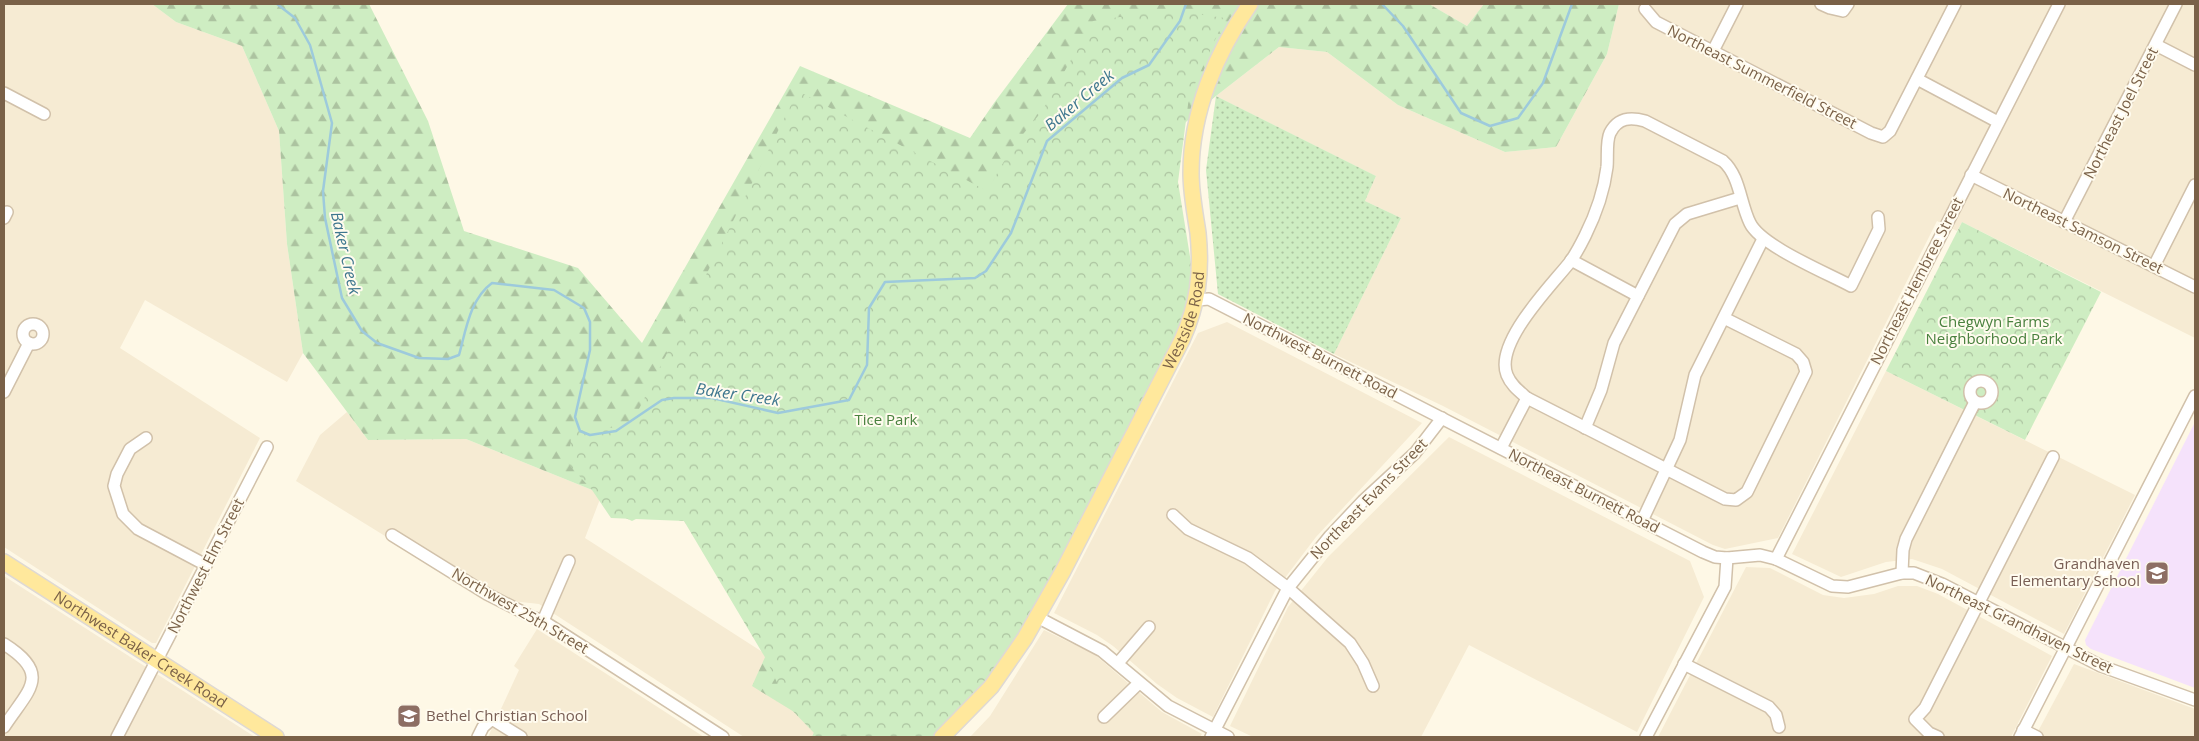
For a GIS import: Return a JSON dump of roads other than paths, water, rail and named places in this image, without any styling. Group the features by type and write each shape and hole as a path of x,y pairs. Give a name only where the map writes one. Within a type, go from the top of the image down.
{"main road":[{"name":"Westside Road","path":"942,737 980,699 1001,674 1037,616 1176,354 1191,319 1197,300 1199,253 1191,174 1193,138 1203,97 1216,63 1250,4"},
{"name":"Northwest Baker Creek Road","path":"4,562 276,737"}],"street":[{"path":"1713,51 1737,4"},
{"path":"1821,4 1843,11 1848,4"},
{"path":"1955,4 1917,80 1998,122"},
{"name":"Northeast Hembree Street","path":"1776,559 2059,4"},
{"name":"Northeast Joel Street","path":"2064,222 2176,4"},
{"name":"Northeast Summerfield Street","path":"1645,9 1656,22 1883,137 1890,131 1917,80"},
{"path":"2156,45 2195,65"},
{"path":"4,94 44,114"},
{"path":"1724,318 1796,354 1803,362 1806,372 1747,492 1736,500 1724,499 1527,398 1516,388 1507,374 1508,349 1532,309 1571,260 1593,219 1602,192 1609,134 1615,125 1626,118 1633,117 1645,121 1723,161 1732,171 1751,225 1763,239 1851,286 1879,229 1878,217"},
{"name":"Northeast Samson Street","path":"1971,175 2195,287"},
{"path":"2154,266 2195,185"},
{"path":"1585,428 1601,390 1614,343 1674,224 1687,214 1740,198"},
{"path":"1642,521 1680,440 1695,375 1763,239"},
{"path":"1571,260 1638,296"},
{"name":"Northwest Burnett Road","path":"1197,300 1209,299 1442,418"},
{"path":"4,392 29,343"},
{"path":"2037,737 2022,734 2195,396"},
{"path":"1501,448 1527,398"},
{"path":"1902,572 1903,550 1906,539 1975,402"},
{"name":"Northeast Burnett Road","path":"1442,418 1702,552 1715,557 1728,558"},
{"name":"Northeast Evans Street","path":"1213,734 1288,588 1330,536 1363,501 1415,453 1442,418"},
{"path":"146,438 130,449 117,474 114,486 123,514 138,529 206,565"},
{"name":"Northwest Elm Street","path":"117,737 267,447"},
{"path":"1938,737 1929,733 1916,719 1925,708 2053,457"},
{"path":"1173,515 1188,529 1248,558 1288,588 1350,643 1363,663 1374,686"},
{"name":"Northwest 25th Street","path":"392,535 487,594 543,621 723,737"},
{"name":"Northeast Grandhaven Street","path":"1728,558 1760,556 1776,559 1832,586 1848,587 1902,572 1925,577 2112,671 2195,700"},
{"path":"1646,737 1725,587 1728,558"},
{"path":"543,621 569,560"},
{"path":"1037,616 1094,646 1118,663 1168,706 1213,734 1228,737"},
{"path":"1118,663 1149,627"},
{"path":"4,644 28,663 32,678 27,695 4,726"},
{"path":"1684,664 1769,707 1776,715 1778,727"},
{"path":"1104,717 1139,683"},
{"path":"478,737 483,727 492,719 521,737"}],"waterway":[{"name":"Baker Creek","path":"277,4 295,18 310,45 332,123 323,191 325,218 342,298 362,331 377,343 419,358 448,359 459,355 474,306 479,297 492,283 554,290 584,308 590,322 590,350 575,417 580,431 590,435 616,431 662,400 674,398 712,398 778,413 849,400 867,365 869,308 885,282 975,278 986,271 1011,233 1047,141 1122,78 1149,65 1180,21 1186,4"},
{"name":"Baker Creek","path":"1382,4 1403,26 1461,113 1490,126 1518,118 1543,83 1572,4"}],"place":[{"name":"Grandhaven Elementary School","path":"2157,573"},
{"name":"Bethel Christian School","path":"409,716"}],"park label":[{"name":"Chegwyn Farms Neighborhood Park","path":"1994,330"},
{"name":"Tice Park","path":"886,420"}]}
